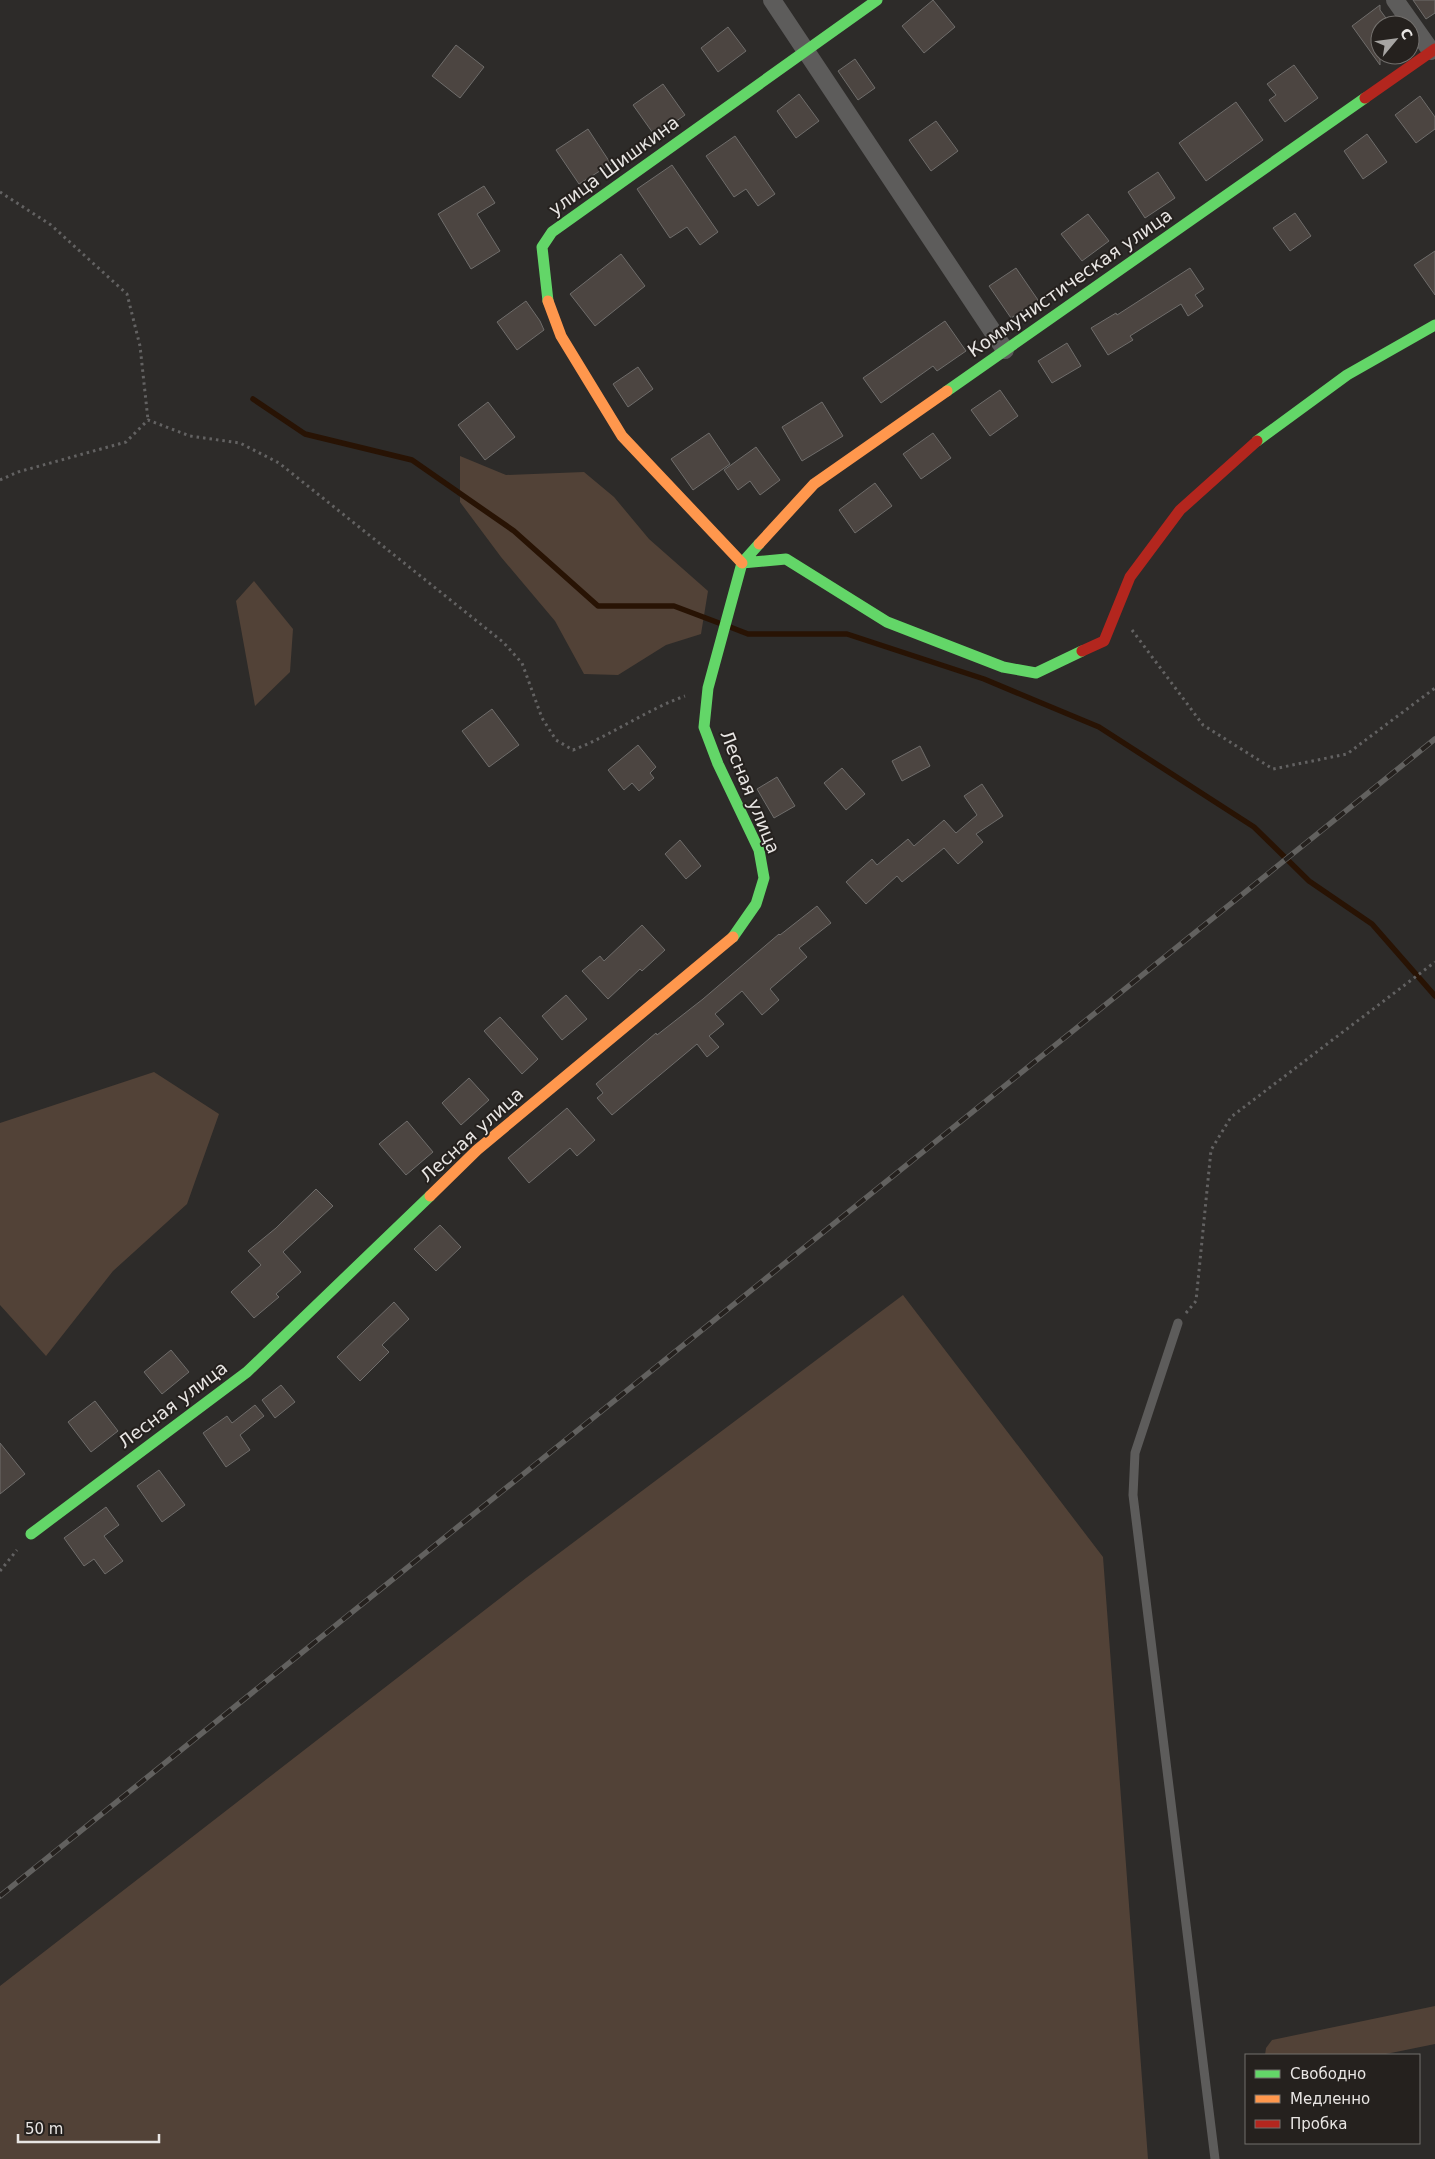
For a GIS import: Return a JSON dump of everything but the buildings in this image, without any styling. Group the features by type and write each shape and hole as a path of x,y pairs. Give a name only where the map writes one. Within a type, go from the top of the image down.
{"street":[{"path":"772,0 1005,350"},
{"name":"улица Шишкина","path":"742,563 622,436 561,336 547,299 542,247 552,232 877,0"},
{"path":"1395,0 1433,50"},
{"name":"Коммунистическая улица","path":"742,563 814,484 1433,50"},
{"path":"742,563 786,559 887,622 1003,667 1036,674 1104,641 1130,577 1180,510 1260,438 1347,375 1435,325"},
{"name":"Лесная улица","path":"31,1534 247,1372 477,1150 732,938 756,904 764,878 759,850 718,764 704,727 708,688 742,563"}],"lane":[{"path":"1178,1323 1135,1453 1132,1495 1215,2159"}],"path":[{"path":"0,192 51,225 126,294 140,346 148,420"},
{"path":"0,480 18,472 126,442 148,420"},
{"path":"148,420 190,436 240,443 279,463 503,642 522,663 542,718 556,740 573,750 593,742 641,715 708,688"},
{"path":"1117,610 1203,725 1273,769 1347,754 1435,688"},
{"path":"1178,1323 1196,1301 1211,1150 1231,1117 1435,962"},
{"path":"0,1571 31,1534"}],"shaded area":[{"path":"460,456 506,475 584,472 614,497 649,539 708,591 701,634 666,645 618,675 584,674 555,621 501,557 460,502"},
{"path":"254,581 293,629 290,672 255,706 236,601"},
{"path":"154,1072 219,1114 187,1204 113,1271 46,1356 0,1305 0,1123"},
{"path":"903,1295 1103,1557 1148,2159 0,2159 0,1986 526,1578"},
{"path":"1435,2006 1435,2044 1386,2054 1265,2054 1266,2048 1272,2040"}],"waterway":[{"path":"253,399 305,434 412,460 514,531 598,606 674,606 719,623"},
{"path":"730,627 748,634 847,634 984,679 1099,727 1254,827 1309,881 1372,924 1435,996"}],"railway":[{"path":"0,1896 1435,739"}],"traffic: fast":[{"path":"548,301 542,247 552,232 877,0"},
{"path":"947,391 1365,98"},
{"path":"1257,441 1347,375 1435,325"},
{"path":"733,937 756,904 764,878 759,850 718,764 704,727 708,688 742,563 759,544"},
{"path":"742,563 786,559 887,622 1003,667 1036,673 1082,651"},
{"path":"31,1534 247,1372 430,1196"}],"traffic: slow":[{"path":"548,301 561,336 622,436 742,563"},
{"path":"759,544 814,484 947,391"},
{"path":"430,1196 477,1150 733,937"}],"traffic: jam":[{"path":"1365,98 1435,49"},
{"path":"1082,651 1104,641 1130,577 1180,510 1257,441"}]}
